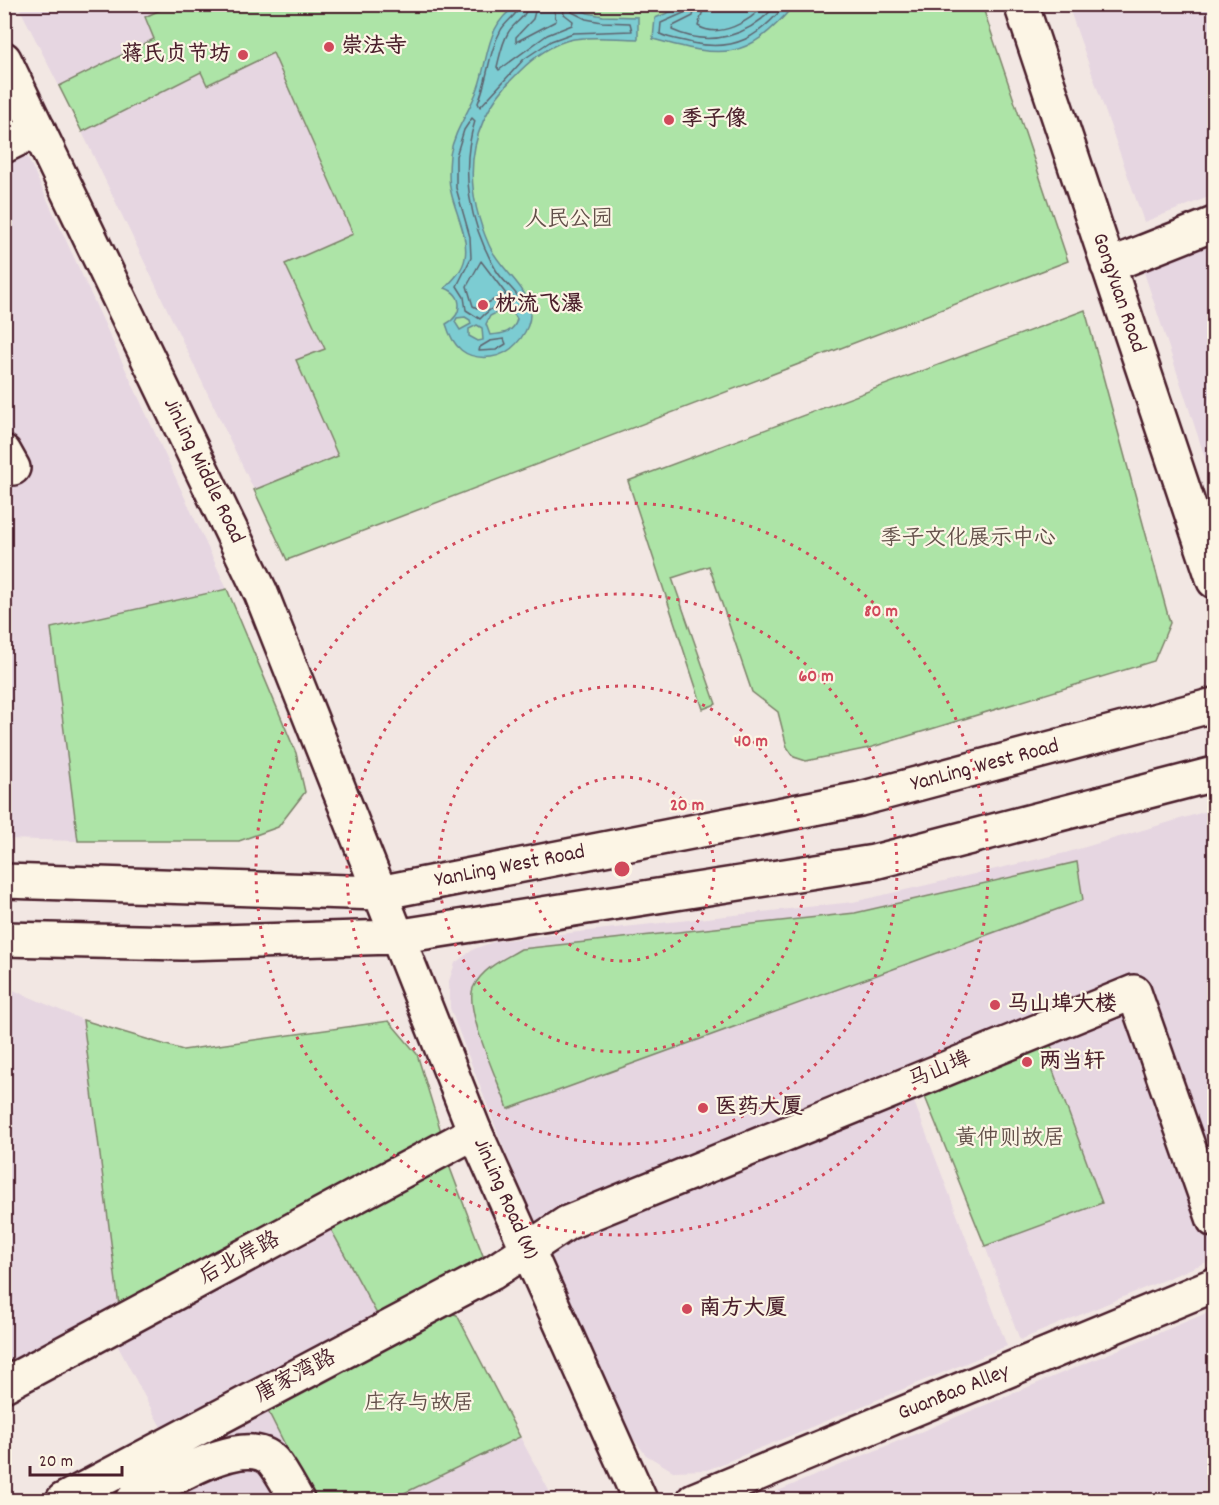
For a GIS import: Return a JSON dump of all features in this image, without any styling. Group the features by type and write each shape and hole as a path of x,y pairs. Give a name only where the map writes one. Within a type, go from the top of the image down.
{"main road":[{"name":"GongYuan Road","path":"1021,4 1215,581"},
{"name":"JinLing Middle Road","path":"4,59 261,593 379,893"},
{"path":"4,146 38,129"},
{"path":"1108,266 1215,224"},
{"name":"YanLing West Road","path":"4,881 379,893 860,799 1215,705"},
{"path":"4,939 182,943 396,937 874,862 1215,774"},
{"name":"JinLing Road (M)","path":"379,893 475,1132 640,1500"},
{"name":"马山埠","path":"527,1249 567,1223 1134,992 1215,1220"},
{"name":"后北岸路","path":"4,1385 475,1132"},
{"name":"唐家湾路","path":"63,1500 492,1273 527,1249"},
{"name":"GuanBao Alley","path":"694,1500 1215,1285"},
{"path":"133,1500 217,1456 246,1450 271,1459 297,1500"}],"shaded area":[{"path":"18,5 171,5 145,17 154,39 59,86"},
{"path":"1068,5 1214,5 1214,195 1144,222"},
{"path":"273,53 354,234 286,264 325,349 296,361 338,456 254,490 82,132 201,72 207,85"},
{"path":"4,106 227,589 51,628 78,841 5,839"},
{"path":"1214,236 1214,485 1141,263"},
{"path":"1214,809 1214,1259 1020,1340 985,1246 1102,1202 1051,1068 1058,1065 1042,1022 539,1230 502,1144 450,1008 449,981 455,963 474,949 496,941 853,902 1065,853"},
{"path":"4,986 83,1020 119,1306 4,1372"},
{"name":"南方大厦","path":"910,1091 1007,1346 707,1470 673,1471 646,1455 622,1424 548,1247"},
{"path":"327,1222 378,1316 163,1431 113,1337"},
{"path":"1214,1310 1214,1500 756,1500"},
{"path":"260,1396 313,1500 63,1500"},
{"path":"520,1437 554,1500 390,1500 406,1492"}],"green space":[{"name":"人民公园","path":"171,5 982,5 1068,261 287,560 254,490 338,456 296,360 325,349 285,264 353,234 273,53 207,85 201,72 82,132 59,86 154,39 145,17"},
{"name":"季子文化展示中心","path":"1085,310 1170,623 1154,661 869,748 806,761 794,757 787,747 778,712 752,692 709,566 672,578 716,704 703,709 628,481"},
{"path":"227,589 296,753 305,792 278,827 239,841 78,841 51,628"},
{"path":"1077,862 1083,900 508,1109 477,1028 473,1011 474,986 489,969 521,949 855,913"},
{"path":"83,1020 183,1050 389,1021 417,1054 443,1138 119,1306"},
{"name":"黄仲则故居","path":"1047,1036 1059,1065 1052,1068 1102,1203 985,1246 923,1092"},
{"path":"447,1160 485,1261 378,1316 327,1222"},
{"name":"庄存与故居","path":"439,1309 457,1315 520,1437 390,1500 313,1500 263,1401"}],"water":[{"path":"518,5 571,5 588,13 603,16 638,17 638,39 582,38 560,43 526,66 503,90 489,110 474,152 472,174 474,197 489,245 522,290 529,304 530,313 526,331 515,345 499,355 482,357 467,354 461,350 452,339 446,324 456,316 459,305 456,295 445,288 462,267 466,250 450,188 450,159 455,137 478,88 494,31 508,12","holes":["502,310 514,314 517,319 515,324 507,332 490,335 486,324 490,316","465,317 470,320 471,324 460,330 455,322 457,318","477,325 482,328 483,340 478,341 469,336 469,329"]},
{"path":"687,5 794,5 777,24 761,37 746,46 731,50 715,52 697,50 653,39 655,18"}],"place":[{"name":"崇法寺","path":"329,47"},
{"name":"蒋氏贞节坊","path":"243,55"},
{"name":"季子像","path":"669,120"},
{"name":"枕流飞瀑","path":"483,305"},
{"name":"马山埠大楼","path":"995,1005"},
{"name":"两当轩","path":"1027,1062"},
{"name":"医药大厦","path":"703,1108"},
{"name":"南方大厦","path":"687,1309"}]}
